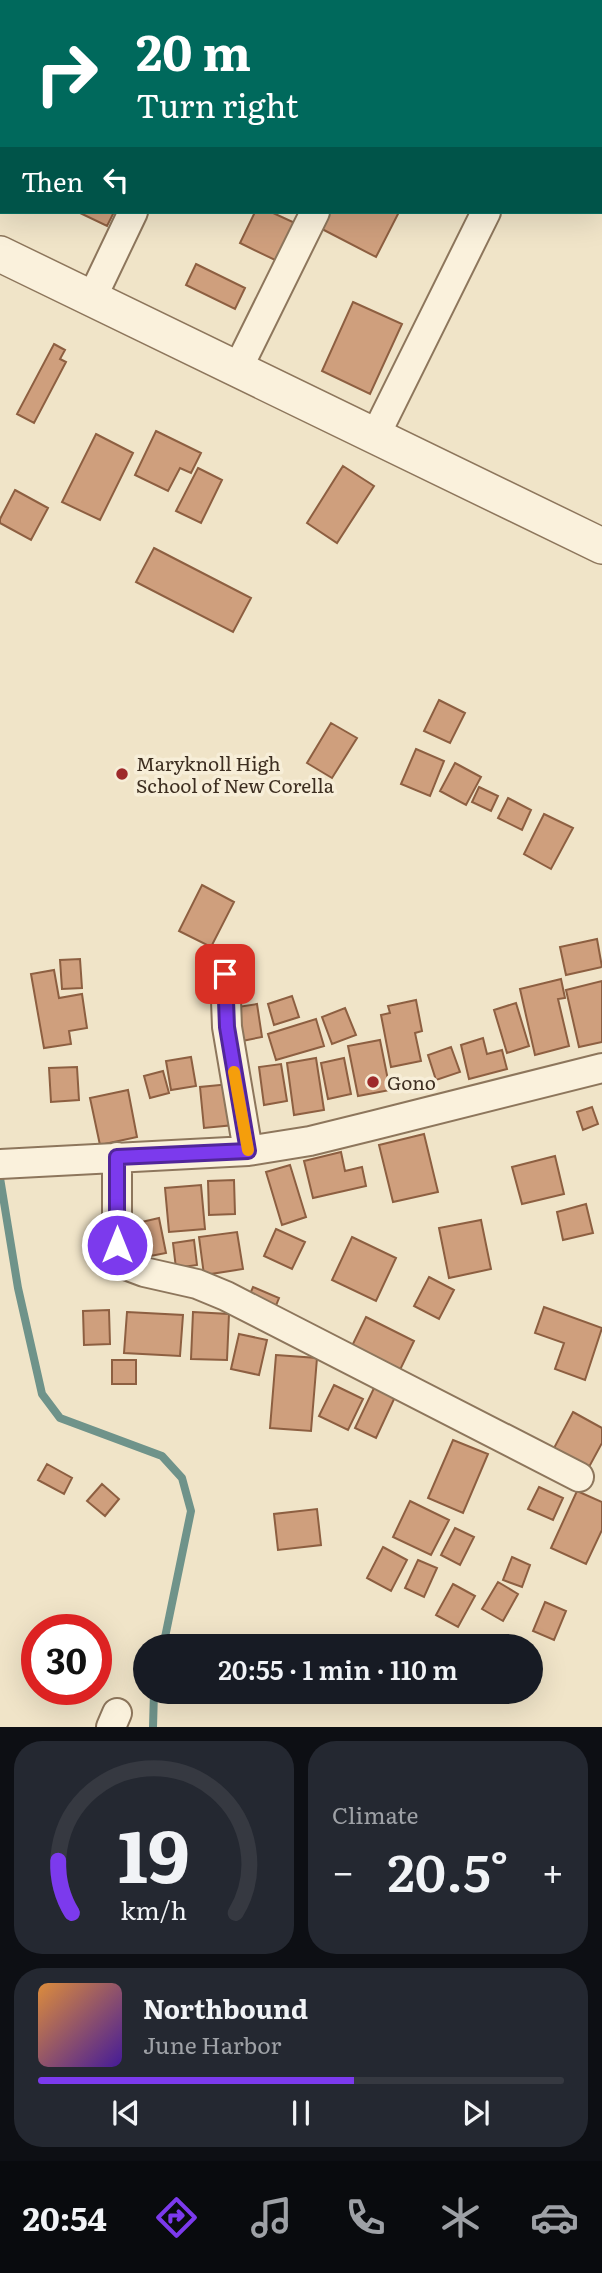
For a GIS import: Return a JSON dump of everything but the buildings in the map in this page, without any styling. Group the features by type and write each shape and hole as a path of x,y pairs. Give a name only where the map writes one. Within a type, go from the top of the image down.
{"street":[{"path":"91,300 133,214"},
{"path":"237,370 314,214"},
{"path":"374,436 485,214"},
{"path":"0,254 602,546"},
{"path":"225,974 227,1027 248,1151"},
{"path":"4,1164 248,1151 310,1141 602,1068"},
{"path":"117,1157 117,1245 128,1266 197,1284 226,1296 579,1477"}],"waterway":[{"path":"0,1178 18,1288 42,1394 60,1418 162,1456 182,1478 191,1511 166,1634"},
{"path":"153,1727 154,1704"}],"slow traffic":[{"path":"234,1072 248,1150"}],"place":[{"name":"Maryknoll High School of New Corella","path":"122,774"},
{"name":"Gono","path":"373,1082"}],"route":[{"path":"117,1245 117,1157 248,1151 227,1027 225,974"}]}
